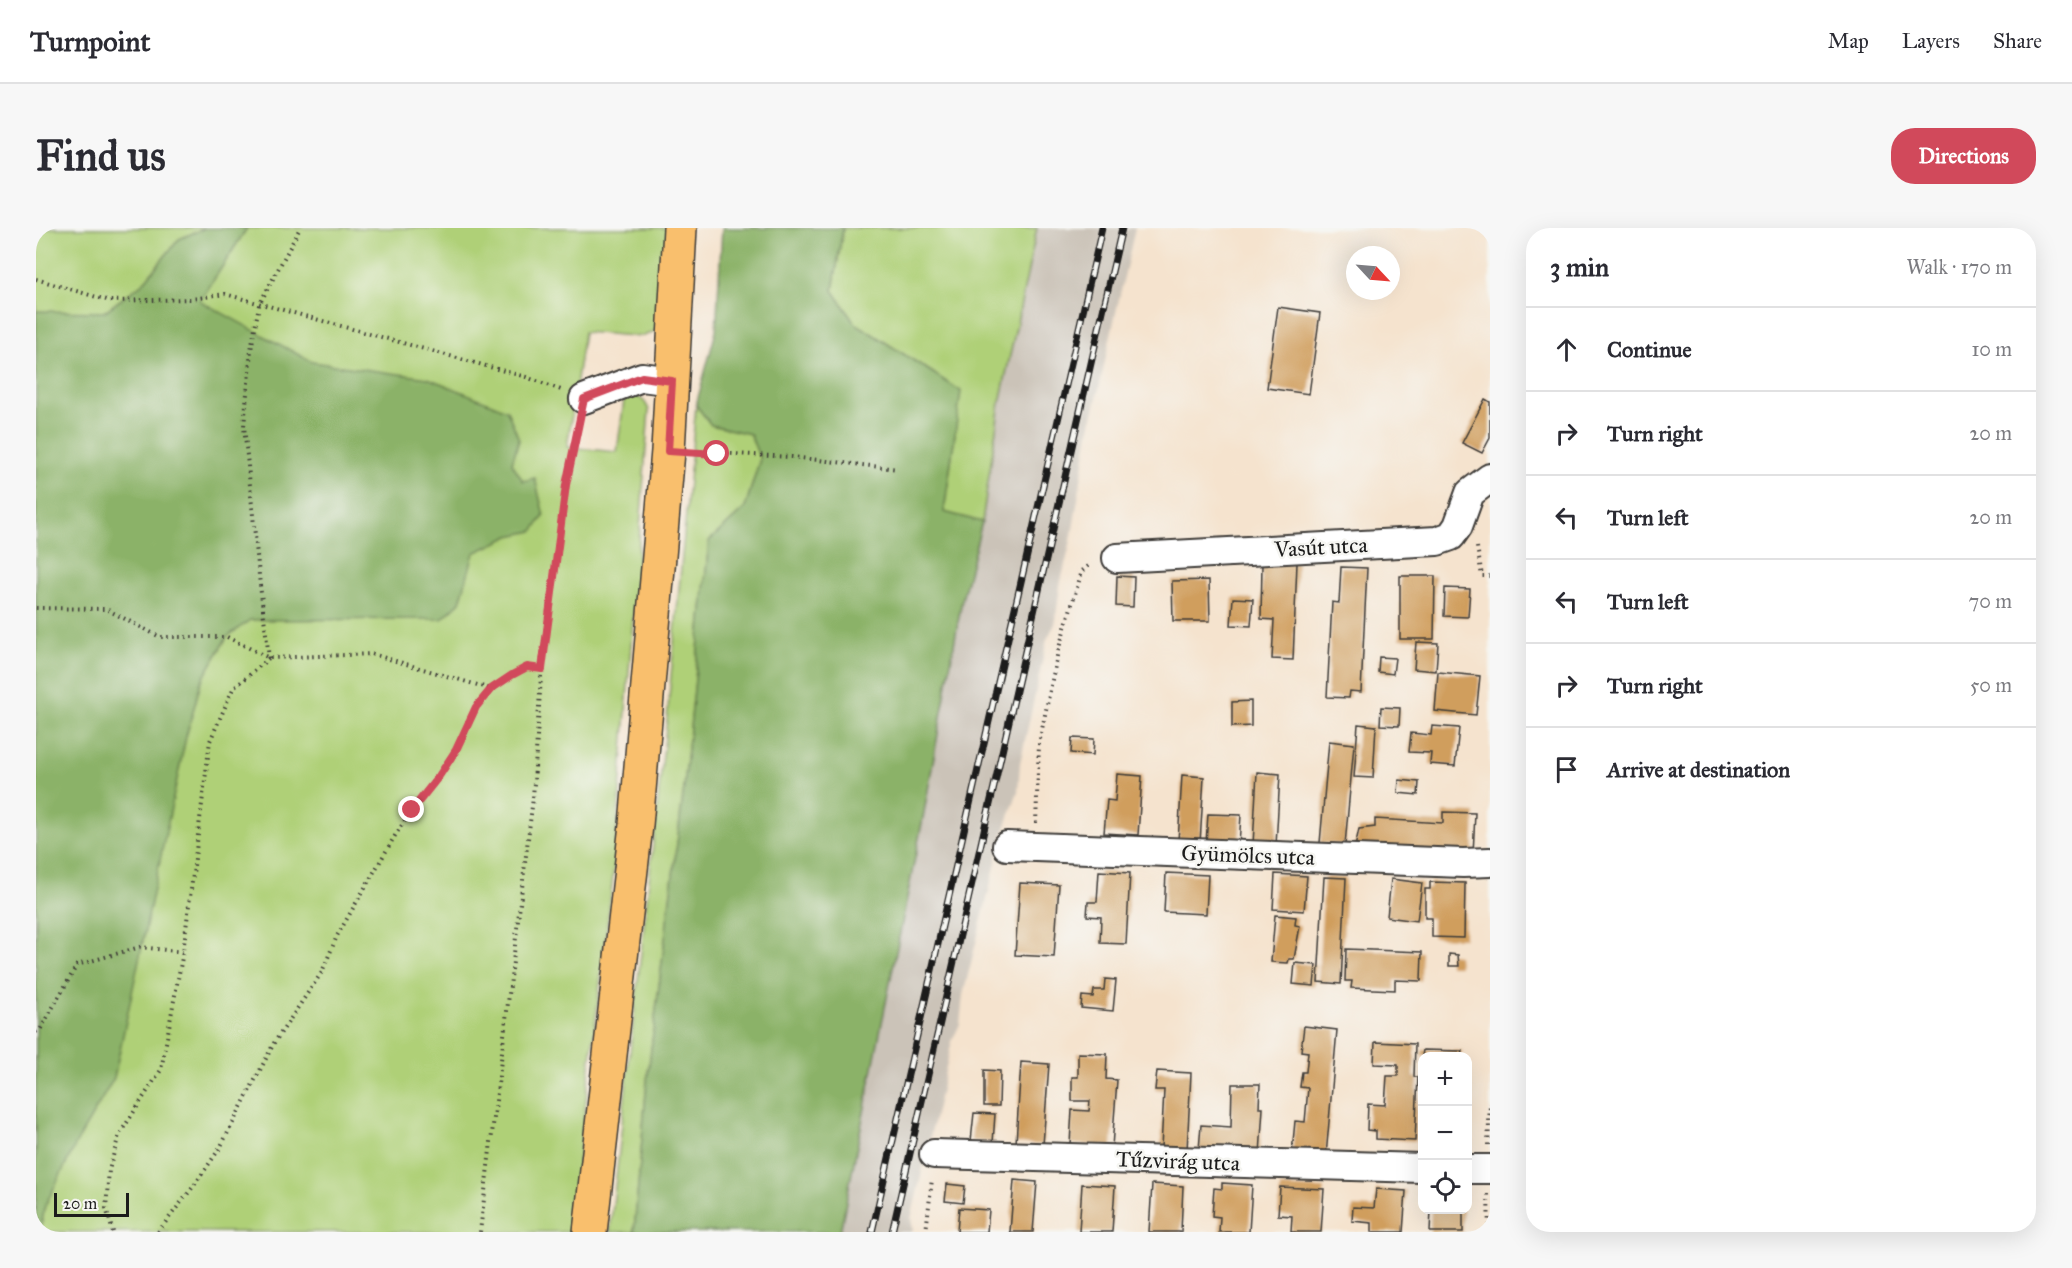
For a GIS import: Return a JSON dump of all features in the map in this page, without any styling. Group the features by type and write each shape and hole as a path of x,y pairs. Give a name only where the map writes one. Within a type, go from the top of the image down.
{"main road":[{"path":"590,1232 636,825 668,451 680,228"}],"street":[{"path":"584,399 642,377 672,381"},
{"name":"Vasút utca","path":"1117,558 1437,541 1451,536 1458,526 1470,494 1490,478"},
{"name":"Gyümölcs utca","path":"1007,846 1463,863 1490,862"},
{"name":"Tűzvirág utca","path":"939,1154 1418,1168"},
{"path":"1472,1169 1490,1169"}],"path":[{"path":"269,658 244,426 251,350 259,305 300,228"},
{"path":"36,279 110,301 192,299 225,294 526,377 584,399 569,469 542,669 533,798 480,1232"},
{"path":"668,451 792,457 898,469"},
{"path":"1035,848 1039,744 1058,651 1082,572 1095,561 1117,558"},
{"path":"36,608 106,609 160,637 227,637 269,658 372,654 491,689"},
{"path":"113,1232 106,1208 109,1170 119,1135 161,1070 183,952 210,741 233,689 269,658"},
{"path":"158,1232 194,1187 220,1148 274,1043 322,972 337,936 396,834 456,750 476,707 491,689 512,675 527,667 542,669"},
{"path":"36,1032 40,1030 77,965 140,947 183,952"},
{"path":"926,1232 933,1171 939,1154"}],"shaded area":[{"path":"1037,228 1135,228 1089,432 1071,541 1060,585 1055,624 1047,639 1020,763 1018,791 1003,834 963,995 960,1024 952,1041 911,1219 913,1229 912,1232 840,1232 923,818 962,600 982,522 1000,403"}],"green space":[{"path":"36,228 205,228 179,239 143,283 105,311 200,301 247,228 669,228 664,313 657,330 644,336 584,332 567,447 617,452 624,400 631,395 634,396 642,400 649,410 614,868 570,1232 36,1232"},
{"path":"205,228 247,228 200,301 312,362 428,378 507,410 519,439 512,463 523,481 535,478 544,516 533,531 510,536 474,553 460,602 442,619 250,620 227,637 201,682 186,737 114,1078 78,1140 45,1206 40,1232 36,1232 36,311 104,312 143,283 179,239"},
{"path":"722,228 843,228 833,290 855,323 961,391 944,512 982,522 962,600 923,818 840,1232 634,1232 647,1081 684,788 709,541 745,508 760,459 750,434 711,425 696,405 716,331"},
{"path":"843,228 1037,228 1000,403 982,522 944,512 955,434 935,374 855,323 833,291"},
{"path":"696,405 712,425 750,433 760,459 745,508 709,541 684,788 647,1081 634,1232 610,1232 667,719"}],"building":[{"path":"1278,307 1320,313 1309,394 1267,388"},
{"path":"1485,399 1490,402 1490,438 1482,453 1462,443"},
{"path":"1262,563 1297,563 1293,660 1272,659 1274,620 1261,619"},
{"path":"1341,567 1367,568 1361,692 1350,691 1349,698 1327,697 1332,602 1339,603"},
{"path":"1117,576 1134,577 1133,607 1116,606"},
{"path":"1400,576 1435,576 1434,639 1400,639"},
{"path":"1209,580 1210,621 1173,621 1172,581"},
{"path":"1445,588 1470,589 1468,617 1444,616"},
{"path":"1233,598 1253,599 1251,626 1231,625"},
{"path":"1416,642 1438,643 1436,671 1414,669"},
{"path":"1379,657 1395,658 1393,674 1378,672"},
{"path":"1438,672 1480,676 1476,715 1435,711"},
{"path":"1251,701 1251,726 1232,727 1232,702"},
{"path":"1381,707 1400,708 1399,726 1380,725"},
{"path":"1358,724 1376,726 1373,778 1354,777"},
{"path":"1432,726 1459,728 1455,766 1430,764 1431,753 1409,752 1411,733 1431,735"},
{"path":"1072,738 1094,739 1093,755 1071,753"},
{"path":"1329,741 1354,744 1345,845 1320,843"},
{"path":"1257,772 1280,774 1276,846 1253,845"},
{"path":"1117,774 1142,776 1138,835 1104,833 1107,800 1115,801"},
{"path":"1182,775 1204,777 1200,843 1178,842"},
{"path":"1399,780 1419,782 1418,795 1398,793"},
{"path":"1443,812 1475,813 1473,855 1355,847 1359,829 1375,827 1375,819 1443,823"},
{"path":"1208,814 1241,815 1239,845 1206,844"},
{"path":"1099,871 1130,873 1126,944 1100,943 1101,917 1087,916 1088,902 1097,902"},
{"path":"1166,873 1208,875 1206,914 1164,912"},
{"path":"1275,874 1307,876 1304,911 1273,909"},
{"path":"1324,877 1346,878 1341,984 1318,982"},
{"path":"1391,879 1422,883 1417,921 1387,917"},
{"path":"1430,882 1465,883 1464,938 1432,937 1432,918 1425,918 1425,889 1430,889"},
{"path":"1020,883 1059,885 1054,957 1015,955"},
{"path":"1275,915 1296,917 1295,925 1300,926 1294,959 1289,959 1288,963 1271,962"},
{"path":"1346,949 1422,952 1421,981 1395,980 1395,990 1351,988 1352,981 1345,981"},
{"path":"1449,954 1458,955 1459,966 1449,966"},
{"path":"1295,963 1316,965 1314,986 1293,984"},
{"path":"1105,979 1116,980 1113,1011 1081,1008 1082,996 1093,997 1094,990 1104,990"},
{"path":"1304,1026 1337,1030 1326,1156 1292,1153 1295,1121 1305,1122 1308,1088 1300,1087 1302,1072 1306,1072 1308,1052 1301,1051"},
{"path":"1375,1042 1415,1044 1414,1077 1418,1077 1415,1141 1376,1139 1376,1131 1367,1130 1368,1104 1385,1105 1387,1076 1398,1076 1398,1065 1374,1064"},
{"path":"1423,1050 1462,1051 1462,1052 1423,1052"},
{"path":"1078,1053 1107,1054 1106,1079 1117,1080 1112,1147 1070,1144 1072,1110 1089,1111 1090,1101 1072,1101 1072,1077 1078,1077"},
{"path":"1021,1062 1049,1064 1043,1145 1016,1143"},
{"path":"984,1070 1000,1071 999,1106 984,1106"},
{"path":"1157,1071 1191,1073 1187,1150 1161,1148 1164,1090 1155,1090"},
{"path":"1232,1084 1260,1084 1259,1108 1263,1108 1260,1154 1199,1150 1201,1125 1231,1127"},
{"path":"974,1113 995,1114 993,1143 971,1141"},
{"path":"1014,1180 1037,1182 1033,1232 1010,1232"},
{"path":"1222,1183 1252,1185 1249,1232 1219,1232 1220,1217 1212,1216 1214,1188 1222,1189"},
{"path":"947,1184 965,1186 963,1203 945,1201"},
{"path":"1082,1184 1115,1186 1112,1232 1079,1232"},
{"path":"1152,1184 1183,1186 1181,1232 1149,1232"},
{"path":"1280,1187 1324,1189 1321,1232 1291,1232 1292,1216 1278,1215"},
{"path":"1376,1189 1406,1191 1403,1232 1372,1232 1372,1223 1352,1221 1353,1207 1374,1208"},
{"path":"959,1208 989,1210 987,1232 957,1232"},
{"path":"1431,1214 1463,1214 1463,1232 1430,1232"}],"railway":[{"path":"872,1232 1102,228"},
{"path":"892,1232 1122,228"}],"route":[{"path":"412,810 456,750 476,707 491,689 527,667 542,669 566,485 584,399 642,377 672,381 668,451 717,454"}]}
